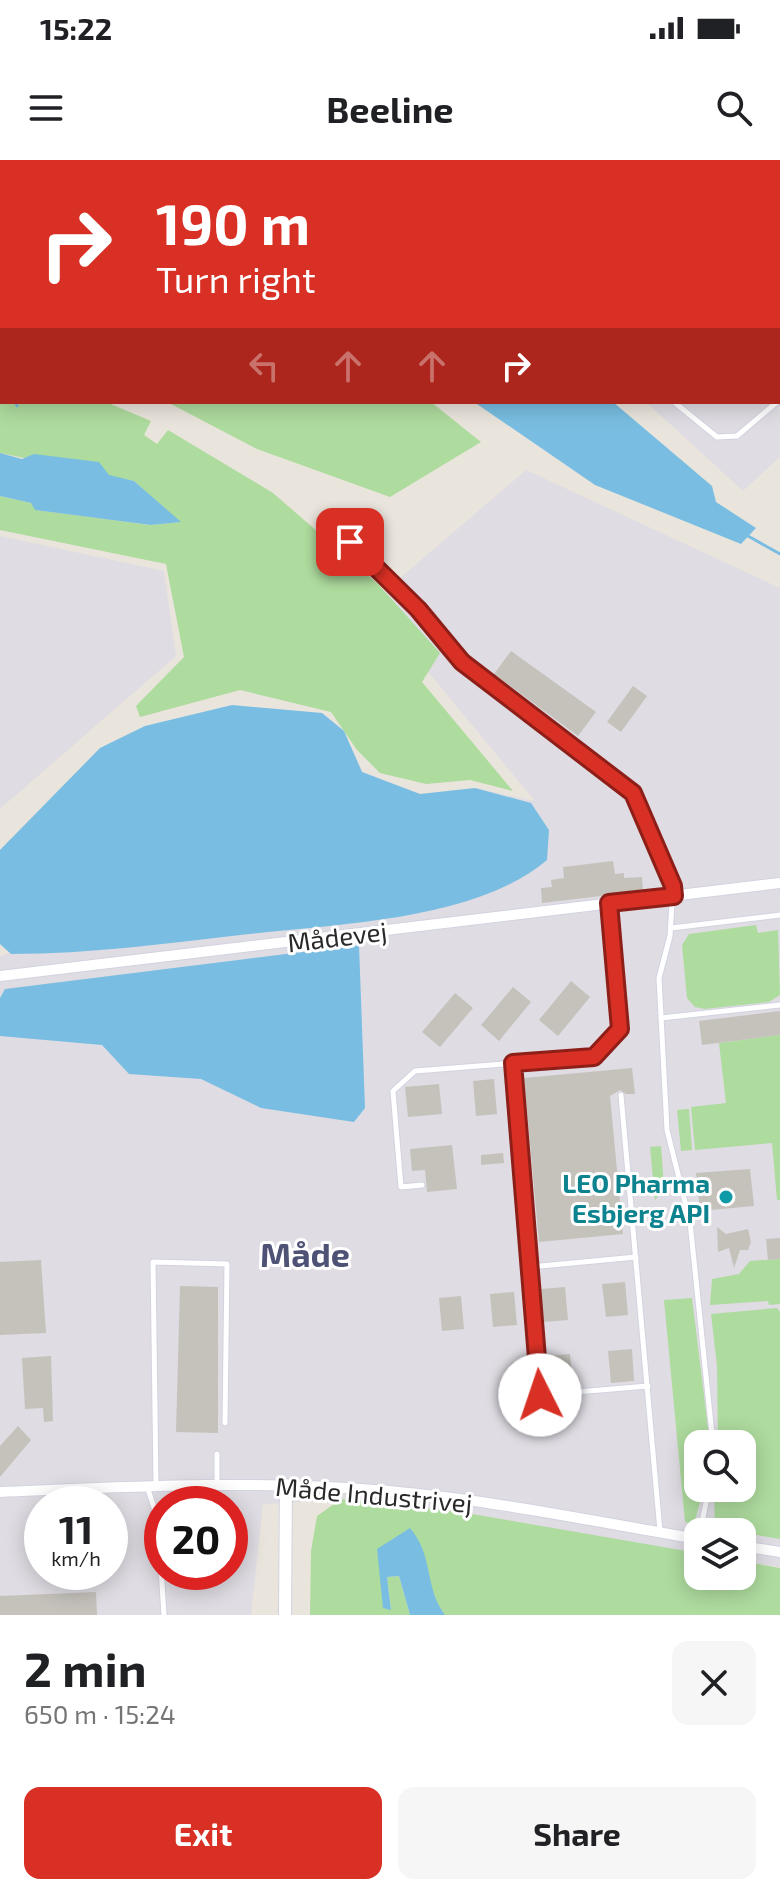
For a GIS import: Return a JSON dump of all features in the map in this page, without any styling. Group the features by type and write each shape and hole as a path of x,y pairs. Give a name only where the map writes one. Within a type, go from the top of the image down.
{"street":[{"name":"Mådevej","path":"0,976 780,885"},
{"name":"Måde Industrivej","path":"152,1486 286,1485 445,1496 684,1536"},
{"path":"285,1615 286,1485"},
{"name":"Måde Industrivej","path":"0,1492 144,1486"},
{"path":"756,1548 780,1552"}],"lane":[{"path":"676,404 717,437 727,437 737,436 774,404"},
{"path":"327,520 418,609 462,662 633,793 674,896 671,928 659,978 667,1130 690,1222 712,1430"},
{"path":"422,1185 401,1187 393,1091 415,1071 594,1057 620,1029 609,903"},
{"path":"671,928 780,915"},
{"path":"661,1018 780,1005"},
{"path":"513,1063 540,1395 648,1386"},
{"path":"621,1095 660,1532"},
{"path":"530,1267 636,1257"},
{"path":"152,1486 153,1262 227,1264 225,1423"},
{"path":"217,1454 217,1485"},
{"path":"162,1590 164,1615"}],"shaded area":[{"path":"648,404 780,404 780,457 743,491"},
{"path":"526,470 780,588 780,1567 756,1563 756,1518 684,1518 684,1552 344,1500 263,1504 251,1615 0,1615 0,956 10,953 0,944 0,850 100,748 145,726 232,705 322,713 344,731 363,772 420,794 475,788 535,801 371,603"},
{"path":"0,536 164,571 176,656 0,809"}],"green space":[{"path":"0,404 111,404 151,421 144,435 157,444 168,430 273,493 378,584 440,653 422,682 513,791 470,780 426,784 380,773 357,750 331,712 240,690 140,717 136,706 184,657 166,564 0,530 0,496 31,503 36,510 151,525 180,522 134,481 0,453"},
{"path":"171,404 434,404 481,442 390,497 257,449"},
{"path":"756,925 758,933 778,930 780,995 769,1002 705,1009 695,1007 687,998 682,945 689,934"},
{"path":"780,1035 780,1200 777,1200 772,1143 695,1150 691,1107 726,1103 719,1043"},
{"path":"689,1109 692,1150 681,1151 677,1110"},
{"path":"661,1146 664,1188 655,1200 650,1147"},
{"path":"780,1259 780,1304 769,1305 768,1301 710,1305 712,1279 739,1274 750,1261"},
{"path":"692,1298 708,1430 684,1430 684,1502 700,1502 696,1518 685,1518 664,1300"},
{"path":"777,1308 780,1312 780,1539 756,1535 756,1518 715,1518 714,1502 756,1502 756,1430 718,1430 717,1366 711,1314"},
{"path":"341,1499 466,1513 684,1551 684,1590 756,1590 756,1564 780,1568 780,1615 445,1615 434,1600 377,1549 391,1609 387,1577 399,1576 410,1615 310,1615 311,1551 317,1516"}],"water":[{"path":"477,404 615,404 712,486 716,502 756,528 741,544 595,485"},
{"path":"0,453 22,459 34,454 99,462 109,475 134,481 181,522 151,525 35,510 31,503 0,496"},
{"path":"232,705 322,713 344,731 362,772 420,794 475,788 531,803 549,830 547,860 518,880 483,895 405,916 71,952 11,954 0,944 0,850 100,748 145,726"},
{"path":"359,945 365,1108 354,1122 261,1108 201,1079 129,1074 102,1045 0,1036 0,998 5,989"},
{"path":"410,1528 423,1549 434,1594 445,1615 410,1615 399,1576 387,1577 391,1610 383,1608 377,1549"}],"building":[{"path":"511,651 596,712 578,736 494,674"},
{"path":"633,686 647,696 621,732 607,722"},
{"path":"613,861 615,874 624,873 624,878 642,877 643,891 542,903 541,888 552,887 551,880 564,878 563,867"},
{"path":"571,981 590,997 558,1036 539,1020"},
{"path":"513,987 531,1002 499,1041 481,1025"},
{"path":"455,993 473,1008 440,1047 422,1032"},
{"path":"780,1011 780,1035 702,1045 699,1021"},
{"path":"632,1068 635,1094 620,1090 610,1096 623,1234 539,1242 524,1078"},
{"path":"494,1079 497,1114 476,1116 473,1081"},
{"path":"439,1084 442,1114 408,1117 405,1087"},
{"path":"452,1145 457,1189 427,1192 425,1170 412,1171 410,1149"},
{"path":"503,1153 504,1163 481,1165 481,1155"},
{"name":"LEO Pharma Esbjerg API","path":"750,1169 754,1206 700,1211 696,1173"},
{"path":"717,1227 726,1234 748,1229 751,1242 748,1250 740,1250 734,1268 729,1248 718,1252"},
{"path":"780,1238 780,1259 768,1260 766,1239"},
{"path":"41,1260 46,1333 0,1335 0,1262"},
{"path":"625,1282 628,1315 606,1317 602,1284"},
{"path":"180,1286 218,1287 218,1433 176,1432"},
{"path":"565,1287 568,1320 544,1322 541,1289"},
{"path":"514,1292 517,1325 493,1327 490,1294"},
{"path":"461,1296 464,1329 442,1331 439,1298"},
{"path":"632,1349 634,1381 611,1383 608,1351"},
{"path":"570,1354 573,1387 550,1388 548,1356"},
{"path":"51,1356 53,1421 44,1422 43,1408 25,1409 22,1358"},
{"path":"18,1426 31,1440 0,1477 0,1446"},
{"path":"96,1592 97,1615 0,1615 0,1596"}],"waterway":[{"path":"0,262 0,279"},
{"path":"748,536 780,554"}],"place":[{"name":"LEO Pharma Esbjerg API","path":"726,1197"}],"district":[{"name":"Måde","path":"305,1253"}],"route":[{"path":"350,542 418,609 462,662 633,793 673,886 674,896 609,903 620,1029 594,1057 513,1063 540,1395"}]}
